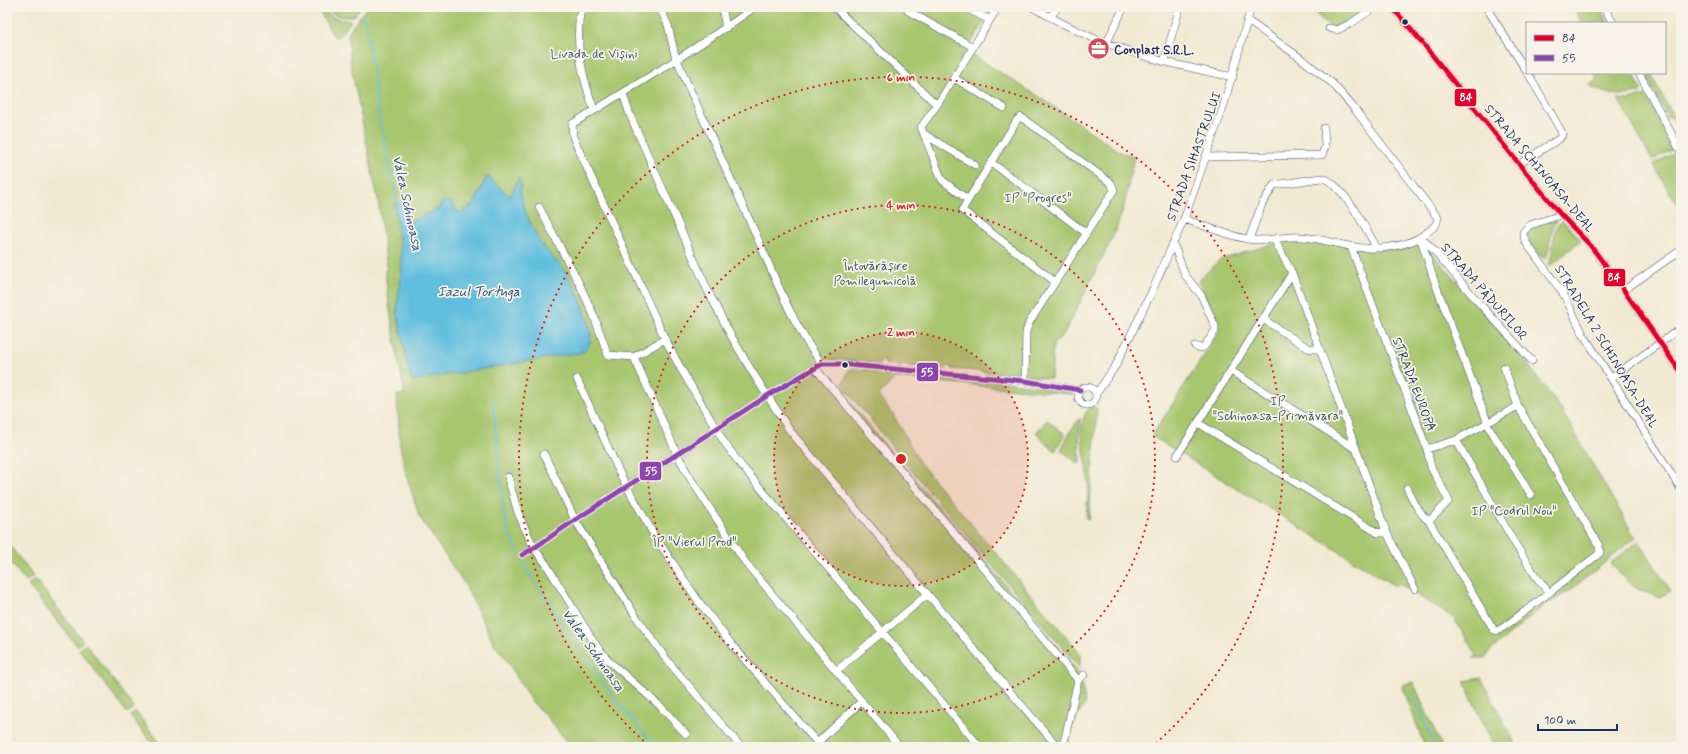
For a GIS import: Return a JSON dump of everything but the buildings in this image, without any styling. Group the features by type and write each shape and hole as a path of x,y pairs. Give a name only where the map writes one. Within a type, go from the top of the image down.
{"street":[{"path":"581,7 578,31 580,62 594,110"},
{"path":"659,7 668,25 677,59 689,88 767,261 800,329 822,364"},
{"path":"722,7 726,28"},
{"path":"755,7 726,28 572,124 573,137 665,339 681,370 740,464 980,747"},
{"path":"834,7 937,105"},
{"path":"964,7 990,20"},
{"path":"968,200 942,180 921,127 937,105 998,7"},
{"name":"STRADA SIHASTRULUI","path":"1032,7 1078,32 1106,44 1164,62 1232,77"},
{"path":"1050,17 1058,7"},
{"path":"1106,44 1124,7"},
{"path":"1164,62 1180,7"},
{"name":"STRADA SIHASTRULUI","path":"1080,390 1078,398 1084,404 1092,403 1096,394 1116,365 1184,219 1223,108 1251,7"},
{"path":"1329,28 1337,30 1350,24 1375,7"},
{"name":"STRADA SCHINOASA-DEAL","path":"1392,7 1561,215 1590,245 1624,290 1681,373"},
{"path":"1486,7 1526,70"},
{"path":"1604,7 1612,22"},
{"path":"908,11 973,47"},
{"name":"STRADA PĂDURILOR","path":"1184,219 1249,239 1274,239 1289,236 1307,237 1352,247 1377,248 1399,244 1420,237 1436,226 1438,218 1353,107 1332,83 1300,57 1248,21"},
{"path":"1519,164 1559,139 1562,135 1561,130 1528,74"},
{"path":"1640,74 1681,152"},
{"path":"954,78 1004,108"},
{"path":"622,94 630,116 708,291 730,334 790,431 810,457 1058,747"},
{"path":"1025,380 1026,332 1029,323 1054,281 1114,190 1111,183 1033,125 1021,118 1017,120 962,210 1054,281"},
{"path":"1205,157 1322,155 1325,147 1324,128"},
{"path":"924,134 975,165"},
{"path":"992,163 1086,233"},
{"path":"1249,239 1262,204 1274,186 1279,183 1321,178 1332,182 1353,208 1377,248"},
{"path":"539,207 578,281 594,316 608,355 634,357 665,339"},
{"name":"STRADELA 2 SCHINOASA-DEAL","path":"1561,215 1530,225 1523,232 1525,241 1564,295 1584,334 1681,489"},
{"path":"1420,237 1434,280 1488,422 1531,495"},
{"name":"STRADA PĂDURILOR","path":"1420,237 1430,246 1532,361"},
{"path":"1274,239 1292,273 1386,531 1415,589"},
{"path":"1173,243 1185,275 1201,295 1215,326 1215,331 1204,347 1199,348 1195,346"},
{"name":"STRADA EUROPA","path":"1352,247 1427,449 1431,467 1449,501 1430,521"},
{"path":"1624,290 1681,250"},
{"path":"1177,456 1292,273"},
{"path":"1263,319 1308,348 1319,348"},
{"path":"1611,378 1681,328"},
{"path":"634,357 677,454 690,478 745,562 900,747"},
{"path":"522,555 767,396 822,364 839,364 1025,380 1080,390 1088,387 1093,389 1096,394"},
{"path":"815,368 1081,678 1063,747"},
{"path":"1407,488 1424,518 1430,521 1492,628 1497,631 1504,628 1600,553 1600,549 1518,406 1504,368"},
{"path":"1231,371 1356,449"},
{"path":"577,378 627,487 654,535 699,602 732,645 819,745 862,701"},
{"path":"1427,449 1456,440 1518,406"},
{"path":"1198,424 1378,533 1386,531"},
{"path":"1456,440 1514,542 1535,575 1549,593"},
{"path":"544,454 575,520 637,618 667,660 741,747"},
{"path":"508,476 518,513 534,548 546,564 603,655 660,706 686,734"},
{"path":"836,671 928,594"}],"green space":[{"path":"317,7 333,17 351,21 339,36 336,37 333,35"},
{"path":"324,7 361,7 355,15 342,17 334,14"},
{"path":"367,7 994,7 966,51 1038,96 1122,153 1134,156 1124,206 1116,230 1065,332 1053,345 1051,379 1023,375 1022,373 1010,372 1009,374 952,369 950,366 947,366 946,369 885,364 885,360 881,360 880,364 824,359 817,364 825,369 842,393 911,476 949,518 1080,674 1085,704 1072,725 1067,747 571,747 546,716 531,701 508,662 495,645 465,585 419,516 406,473 400,446 397,395 405,394 389,301 385,270 387,268 378,200 351,66 348,35"},
{"path":"1309,7 1373,7 1335,28 1325,23"},
{"path":"1574,7 1600,7 1608,22 1582,22"},
{"path":"1594,74 1633,74 1641,90 1640,92 1627,95 1607,93 1589,85 1597,80"},
{"path":"1645,74 1651,74 1681,130 1681,134 1672,118 1667,116"},
{"path":"1645,95 1675,145 1673,149 1652,160 1618,99 1629,100"},
{"path":"1680,153 1681,211 1653,164 1673,154"},
{"path":"1550,220 1556,221 1553,227 1547,256 1545,259 1534,251 1528,239 1526,230"},
{"path":"1562,220 1581,240 1549,267 1556,228"},
{"path":"1300,239 1388,250 1420,244 1427,251 1429,249 1523,358 1560,408 1636,537 1572,589 1536,612 1488,653 1486,658 1473,658 1476,655 1454,618 1398,583 1395,586 1152,436 1220,330 1198,281 1220,260 1279,242 1281,240"},
{"path":"852,369 998,381 1072,391 1073,394 895,378 878,396 894,416 919,462 1080,653 1080,668 907,465 848,392 843,383 849,370"},
{"path":"1090,407 1097,408 1089,520 1086,519 1088,473 1082,439 1082,430 1085,414"},
{"path":"1080,418 1079,449 1081,460 1079,464 1061,450 1071,430"},
{"path":"1047,420 1065,434 1055,451 1036,433"},
{"path":"1639,541 1670,591 1660,597 1644,592 1632,585 1611,563"},
{"path":"7,542 33,576 26,582 7,558"},
{"path":"35,579 83,641 77,646 28,585"},
{"path":"86,644 134,708 127,713 79,649"},
{"path":"1481,678 1517,747 1494,747 1464,681"},
{"path":"1413,682 1442,747 1425,747 1402,685"},
{"path":"136,712 163,747 155,747 130,716"}],"water":[{"name":"Iazul Tortuga","path":"487,176 508,195 511,195 519,178 521,183 523,205 536,235 565,271 574,285 583,305 589,326 590,342 583,352 411,381 397,313 401,264 400,244 394,204 403,202 405,224 439,208 441,203 450,201 460,213 474,204"}],"waterway":[{"name":"Valea Schinoasa","path":"362,16 365,20 379,116 398,204"},
{"name":"Valea Schinoasa","path":"493,401 504,513 508,531 518,552"},
{"name":"Valea Schinoasa","path":"522,560 527,570 588,662 638,727 657,747"},
{"path":"1412,693 1436,747"}],"transit line":[{"name":"84","path":"1392,7 1561,215 1590,245 1623,289 1681,373"},
{"name":"55","path":"522,555 767,396 822,364 839,364 1025,381 1080,390"}],"place":[{"name":"Conplast S.R.L.","path":"1098,49"}],"park label":[{"name":"Livada de Vișini","path":"594,53"},
{"name":"IP \"Progres\"","path":"1038,197"},
{"name":"Întovărășire Pomilegumicolă","path":"875,272"},
{"name":"IP \"Schinoasa-Primăvara\"","path":"1278,408"},
{"name":"IP \"Codrul Nou\"","path":"1514,510"},
{"name":"ÎP \"Vierul Prod\"","path":"694,541"}]}
